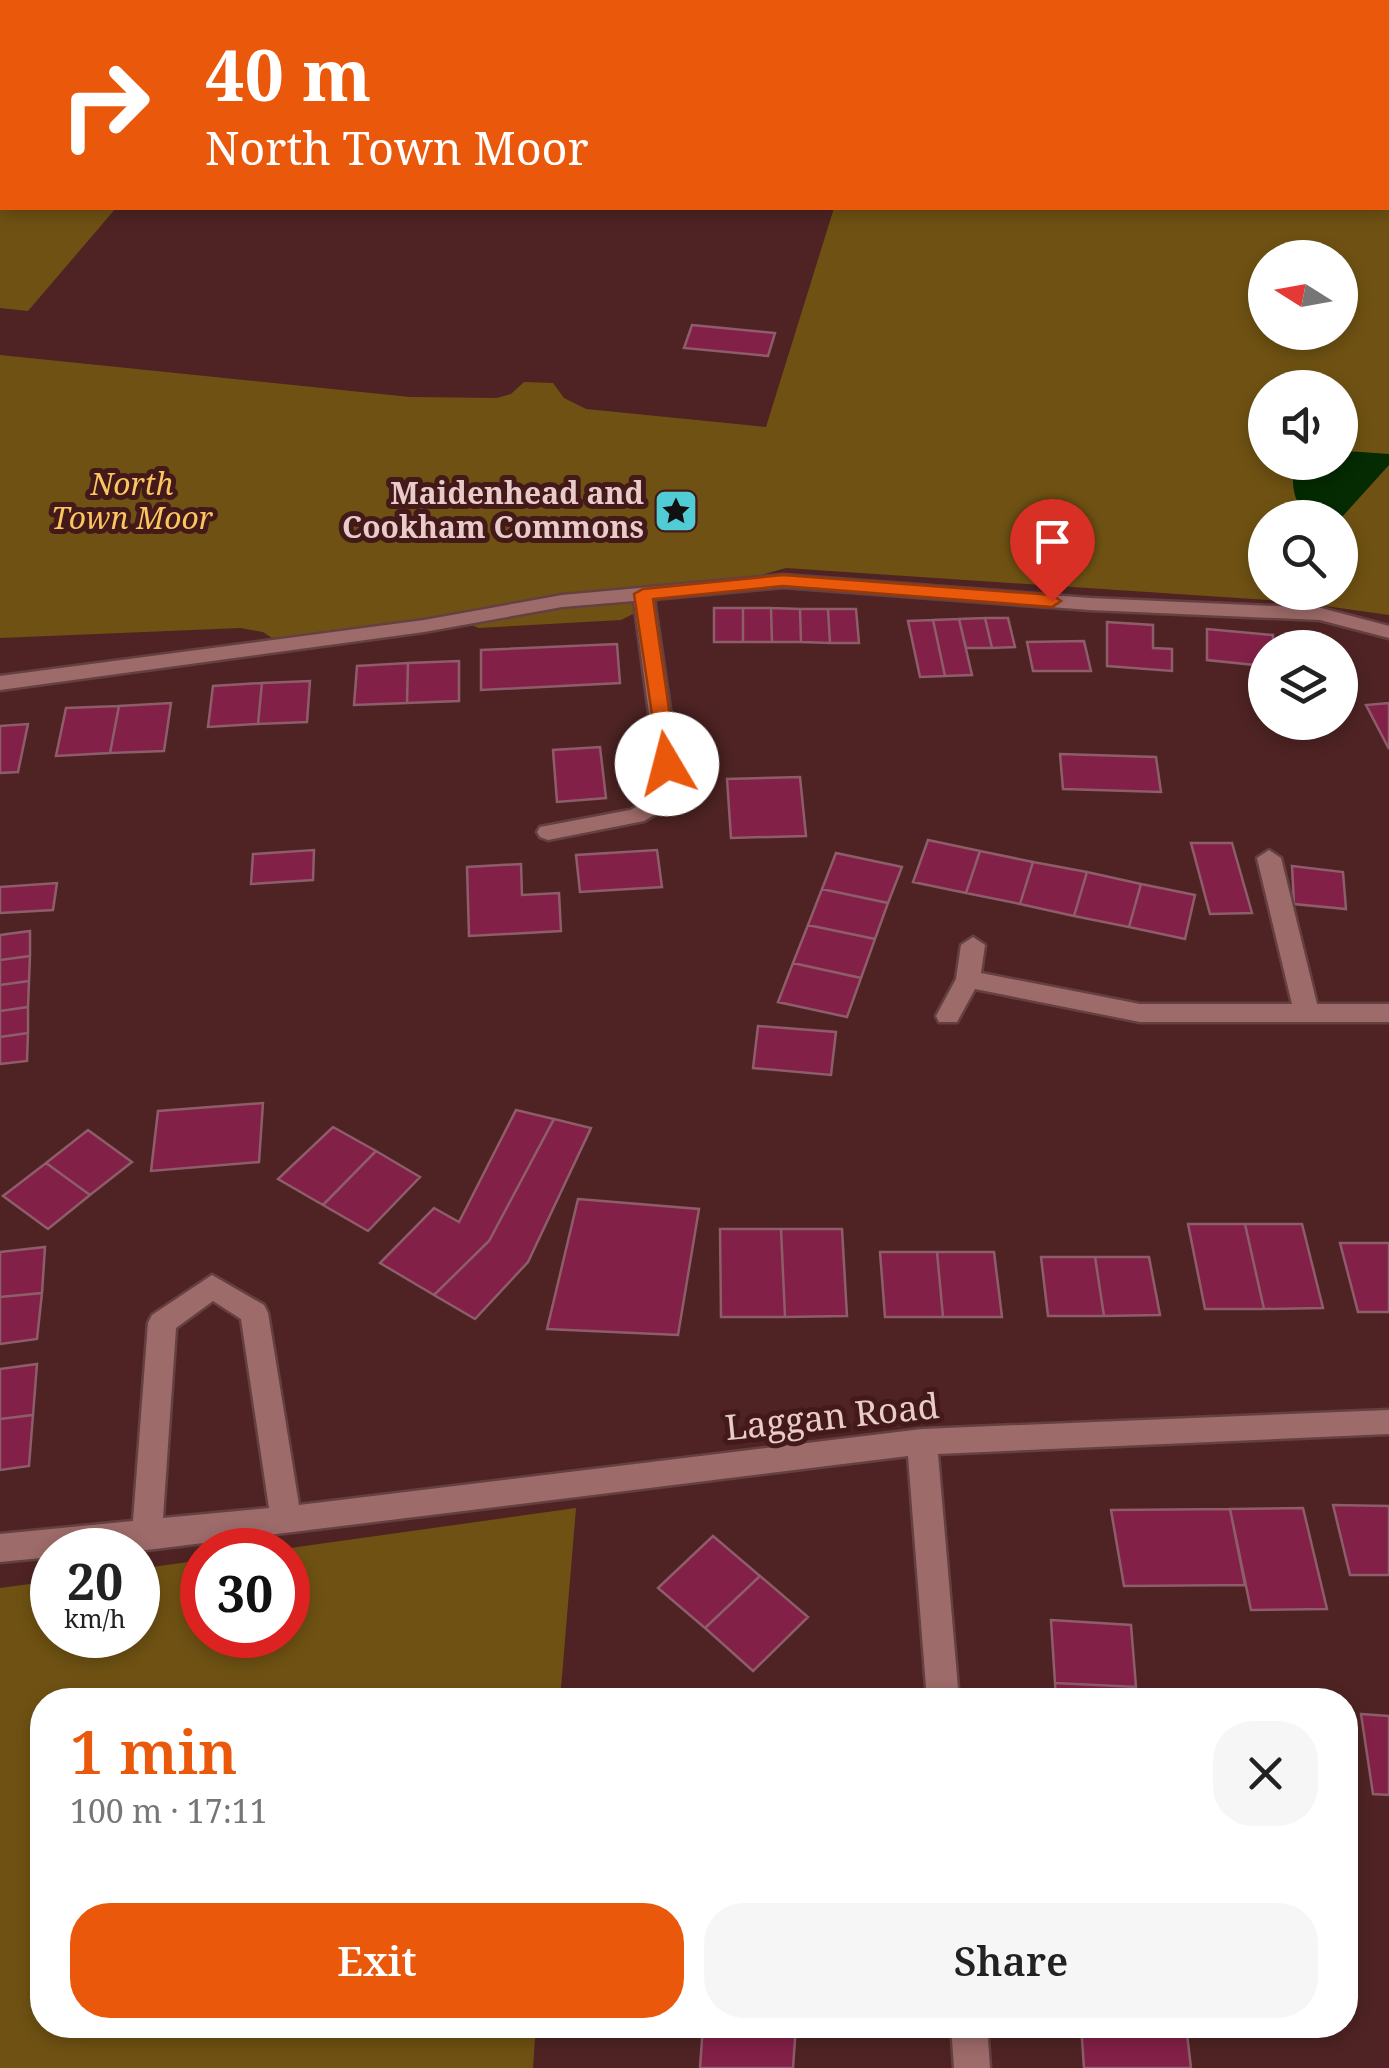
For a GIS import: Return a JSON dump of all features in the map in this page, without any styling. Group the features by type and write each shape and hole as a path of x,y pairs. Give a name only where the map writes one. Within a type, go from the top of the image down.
{"street":[{"path":"0,683 424,626 562,601 783,580 1090,604 1321,614 1389,632"},
{"path":"548,832 636,816 672,798 643,594"},
{"path":"1269,858 1307,1013"},
{"path":"948,1016 968,979 973,944"},
{"path":"968,979 1140,1013 1389,1013"},
{"path":"147,1528 162,1324 212,1286 254,1313 286,1520"},
{"name":"Laggan Road","path":"160,1534 922,1442 1389,1422"},
{"path":"922,1442 942,1688"},
{"name":"Laggan Road","path":"0,1548 30,1546"},
{"path":"970,2038 972,2068"}],"green space":[{"path":"0,210 114,210 28,311 0,308"},
{"name":"North Town Moor","path":"833,210 1389,210 1389,615 1354,610 1358,610 1358,500 1248,500 1248,599 786,568 751,578 721,580 667,597 621,620 479,628 448,616 275,640 263,632 240,628 0,638 0,355 410,397 497,398 511,394 524,382 553,383 564,398 586,409 766,427"},
{"path":"576,1508 561,1688 30,1688 30,2038 535,2038 533,2068 0,2068 0,1588 30,1584 30,1658 160,1658 160,1566 180,1563 180,1658 310,1658 310,1545"}],"shaded area":[{"path":"1358,452 1389,454 1389,465 1357,500 1297,500 1293,480 1358,480"}],"building":[{"path":"692,325 775,333 768,356 684,348"},
{"path":"714,608 743,608 743,642 714,642"},
{"path":"743,608 771,608 772,642 743,642"},
{"path":"771,608 800,609 801,642 772,642"},
{"path":"800,609 828,609 830,643 801,642"},
{"path":"828,609 856,609 859,643 830,643"},
{"path":"985,618 1008,618 1015,647 992,648"},
{"path":"985,618 992,648 966,648 959,619"},
{"path":"959,619 972,675 945,676 933,620"},
{"path":"933,620 945,676 920,677 908,621"},
{"path":"1107,622 1153,625 1153,648 1172,649 1172,671 1107,666"},
{"path":"1207,629 1248,633 1248,664 1207,660"},
{"path":"1084,641 1091,671 1033,671 1027,642"},
{"path":"617,644 620,683 481,690 481,650"},
{"path":"459,661 459,701 407,703 408,663"},
{"path":"408,663 407,703 354,705 357,666"},
{"path":"310,681 307,722 258,724 262,683"},
{"path":"262,683 258,724 208,727 213,686"},
{"path":"171,703 164,751 110,753 119,706"},
{"path":"1389,703 1389,749 1366,705"},
{"path":"119,706 110,753 56,756 66,708"},
{"path":"28,724 18,772 0,773 0,726"},
{"path":"600,747 606,798 557,802 553,750"},
{"path":"1060,754 1156,757 1161,792 1063,789"},
{"path":"800,777 806,836 731,838 727,779"},
{"path":"928,840 980,851 966,893 913,882"},
{"path":"1191,843 1232,843 1252,913 1210,914"},
{"path":"314,850 313,880 251,884 253,854"},
{"path":"657,850 662,887 580,892 576,855"},
{"path":"980,851 1033,862 1020,904 966,893"},
{"path":"836,853 902,867 888,903 822,889"},
{"path":"1033,862 1087,872 1074,916 1020,904"},
{"path":"521,864 522,895 559,893 561,931 469,936 467,867"},
{"path":"1292,866 1343,872 1346,909 1294,904"},
{"path":"1087,872 1141,884 1129,927 1074,916"},
{"path":"57,883 53,910 0,913 0,887"},
{"path":"1141,884 1195,895 1185,939 1129,927"},
{"path":"822,889 888,903 875,939 808,925"},
{"path":"808,925 875,939 861,978 793,963"},
{"path":"30,931 30,956 0,960 0,935"},
{"path":"30,956 29,981 0,985 0,960"},
{"path":"793,963 861,978 847,1017 778,1002"},
{"path":"29,981 28,1007 0,1011 0,985"},
{"path":"28,1007 28,1033 0,1037 0,1011"},
{"path":"758,1026 836,1032 831,1075 753,1068"},
{"path":"28,1033 27,1061 0,1064 0,1037"},
{"path":"263,1103 259,1162 151,1171 158,1111"},
{"path":"516,1110 554,1119 489,1241 434,1295 380,1263 434,1208 459,1222"},
{"path":"554,1119 591,1128 528,1262 475,1319 434,1295 489,1241"},
{"path":"333,1127 376,1151 323,1205 278,1179"},
{"path":"88,1130 132,1162 90,1195 46,1163"},
{"path":"376,1151 420,1177 368,1231 323,1205"},
{"path":"46,1163 90,1195 48,1229 3,1196"},
{"path":"578,1199 699,1209 678,1335 547,1329"},
{"path":"1188,1224 1245,1224 1264,1309 1205,1309"},
{"path":"1245,1224 1302,1224 1323,1308 1264,1309"},
{"path":"720,1229 781,1229 785,1317 721,1317"},
{"path":"781,1229 842,1229 847,1316 785,1317"},
{"path":"1340,1243 1389,1243 1389,1312 1358,1312"},
{"path":"45,1247 42,1293 0,1297 0,1252"},
{"path":"880,1252 937,1252 943,1317 885,1317"},
{"path":"937,1252 994,1252 1002,1317 943,1317"},
{"path":"1041,1257 1095,1257 1104,1316 1048,1316"},
{"path":"1095,1257 1149,1257 1160,1315 1104,1316"},
{"path":"42,1293 37,1339 0,1344 0,1297"},
{"path":"37,1364 33,1415 0,1419 0,1369"},
{"path":"33,1415 29,1466 0,1470 0,1419"},
{"path":"1333,1505 1389,1506 1389,1575 1350,1575"},
{"path":"1303,1508 1327,1609 1251,1610 1230,1509"},
{"path":"1230,1509 1245,1585 1124,1586 1111,1510"},
{"path":"713,1536 760,1576 705,1628 658,1588"},
{"path":"760,1576 808,1617 753,1671 705,1628"},
{"path":"1051,1620 1131,1625 1136,1687 1055,1683"},
{"path":"1055,1683 1136,1688 1055,1688"},
{"path":"1361,1714 1389,1716 1389,1795 1373,1794"},
{"path":"702,2038 795,2038 793,2068 700,2068"},
{"path":"1082,2038 1188,2038 1191,2068 1084,2068"}],"place":[{"name":"Maidenhead and Cookham Commons","path":"676,511"}],"route":[{"path":"667,764 643,594 783,580 1052,601"}]}
